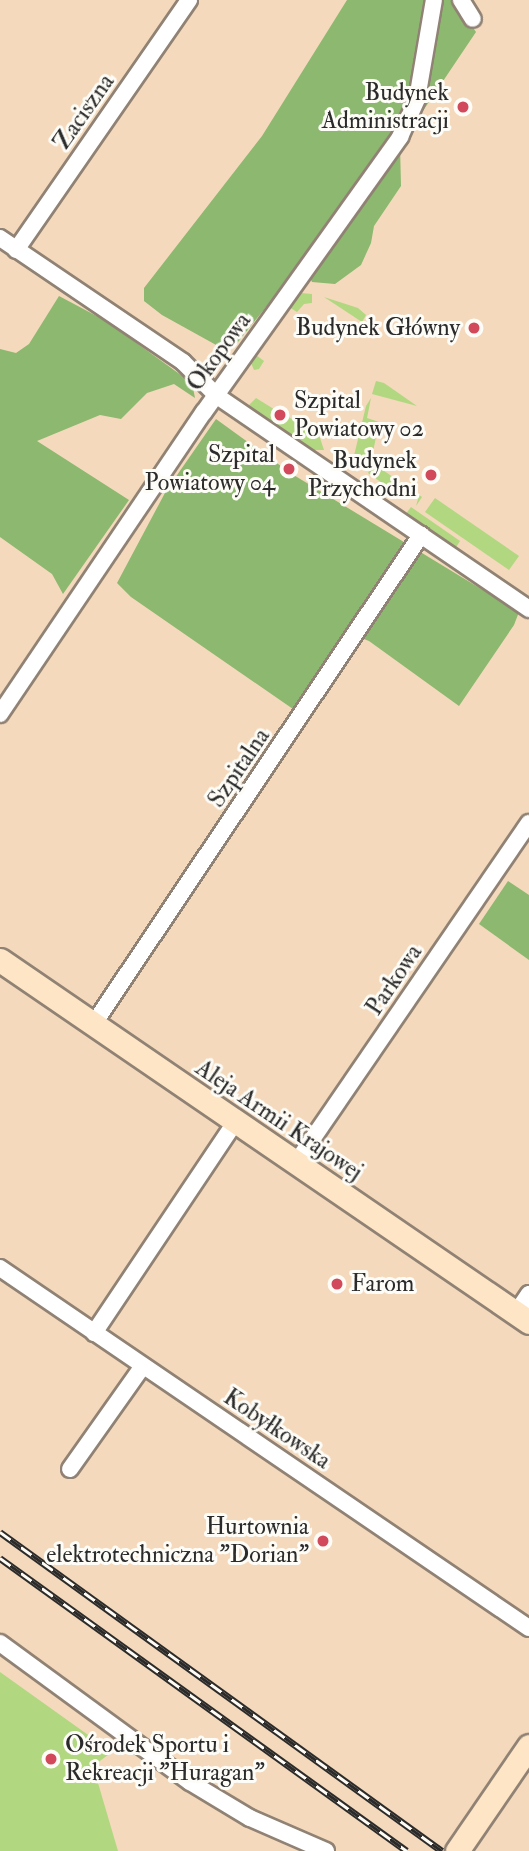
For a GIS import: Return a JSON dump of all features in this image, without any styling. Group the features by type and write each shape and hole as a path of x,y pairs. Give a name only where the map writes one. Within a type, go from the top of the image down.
{"street":[{"name":"Zaciszna","path":"16,250 189,0"},
{"name":"Okopowa","path":"0,715 217,396 407,125 420,86 434,0"},
{"path":"461,0 473,19"},
{"path":"0,238 183,362 217,396 529,609"},
{"name":"Szpitalna","path":"93,1025 421,536"},
{"name":"Parkowa","path":"296,1163 529,823"},
{"name":"Aleja Armii Krajowej","path":"0,961 522,1317"},
{"path":"94,1333 236,1121"},
{"name":"Kobyłkowska","path":"0,1268 529,1628"},
{"path":"522,1317 529,1294"},
{"path":"70,1469 143,1366"},
{"path":"0,1643 190,1782 250,1818 326,1851"},
{"path":"457,1851 529,1746"}],"green space":[{"path":"347,0 454,0 476,32 400,145 401,186 374,226 371,243 361,265 335,284 312,282 310,278 337,239 322,237 238,342 227,351 162,315 144,301 144,288 262,136"},
{"path":"301,293 312,294 312,303 304,304 297,312 289,307 256,355 264,361 259,369 254,370 251,363 254,355 295,296"},
{"path":"59,296 106,321 192,383 195,398 174,384 147,393 121,419 100,415 37,441 129,500 63,594 52,574 0,537 0,349 16,353 29,344"},
{"path":"324,297 358,308 366,315 362,322"},
{"path":"376,381 384,383 417,406 372,394"},
{"path":"256,398 277,411 276,414 283,418 285,415 319,435 324,450 309,450 247,407"},
{"path":"371,398 367,418 379,422 371,462 368,465 355,456 351,468 366,406"},
{"path":"216,419 292,474 519,612 514,625 459,706 369,641 346,632 293,709 131,597 117,583 166,491"},
{"path":"374,464 422,497 416,506 418,499 407,491 402,497 368,473"},
{"path":"435,498 519,556 509,570 425,512"},
{"path":"411,507 460,541 455,549 405,515"},
{"path":"508,881 529,895 529,960 479,924"},
{"name":"Ośrodek Sportu i Rekreacji \"Huragan\"","path":"0,1672 112,1752 93,1766 118,1851 0,1851"}],"railway":[{"path":"0,1532 442,1851"},
{"path":"0,1558 407,1851"}],"place":[{"name":"Budynek Administracji","path":"463,107"},
{"name":"Budynek Główny","path":"474,328"},
{"name":"Szpital Powiatowy 02","path":"280,415"},
{"name":"Szpital Powiatowy 04","path":"289,469"},
{"name":"Budynek Przychodni","path":"431,475"},
{"name":"Farom","path":"337,1284"},
{"name":"Hurtownia elektrotechniczna \"Dorian\"","path":"323,1541"},
{"name":"Ośrodek Sportu i Rekreacji \"Huragan\"","path":"51,1759"}]}
